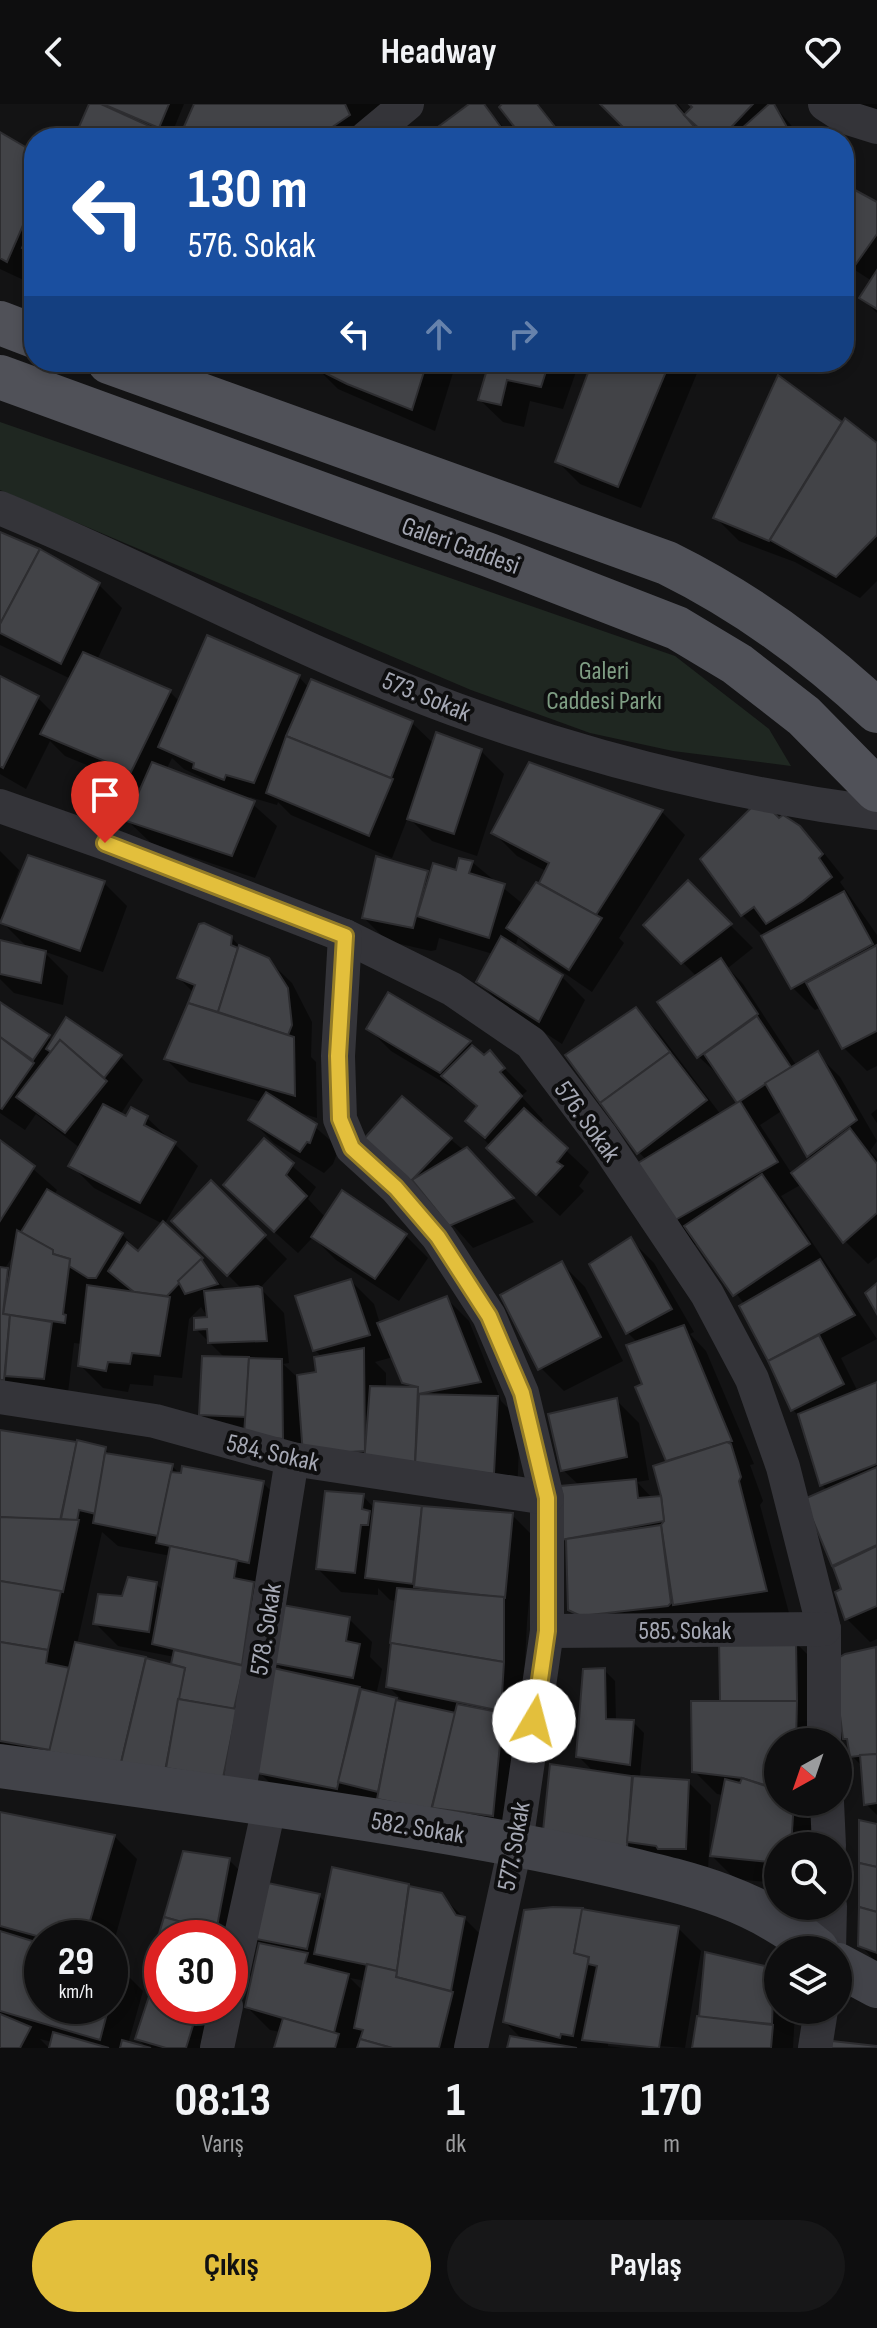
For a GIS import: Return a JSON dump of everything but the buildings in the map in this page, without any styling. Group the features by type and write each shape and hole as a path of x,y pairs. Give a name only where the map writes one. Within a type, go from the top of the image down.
{"main road":[{"path":"0,323 24,332"},
{"path":"180,373 667,563 725,591 835,671 877,711"},
{"name":"Galeri Caddesi","path":"0,377 489,555 677,628 737,664 804,716 877,790"}],"street":[{"path":"378,128 407,104"},
{"path":"825,104 845,117 877,127"},
{"name":"573. Sokak","path":"0,508 306,647 454,709 605,759 710,783 877,813"},
{"name":"576. Sokak","path":"0,806 105,843 345,936 452,989 531,1043 601,1136 707,1294 752,1379 783,1467 824,1629 824,1728"},
{"name":"577. Sokak","path":"345,936 338,1056 340,1119 352,1148 396,1188 438,1237 489,1316 522,1393 547,1498 547,1631 516,1843 471,2048"},
{"name":"584. Sokak","path":"0,1397 155,1421 292,1459 547,1498"},
{"name":"578. Sokak","path":"239,1920 292,1459"},
{"name":"585. Sokak","path":"547,1631 824,1629"},
{"name":"582. Sokak","path":"0,1766 254,1801 516,1843 709,1888 752,1906 801,1936"},
{"path":"852,1973 877,1986"},
{"path":"217,2048 222,2024"},
{"path":"815,2048 819,2024"}],"green space":[{"name":"Galeri Caddesi Parkı","path":"0,422 675,656 769,729 791,766 673,751 590,733 471,690 0,490"}],"route":[{"path":"105,843 345,936 338,1056 340,1119 352,1148 396,1188 438,1237 489,1316 522,1393 547,1498 547,1631 534,1721"}]}
